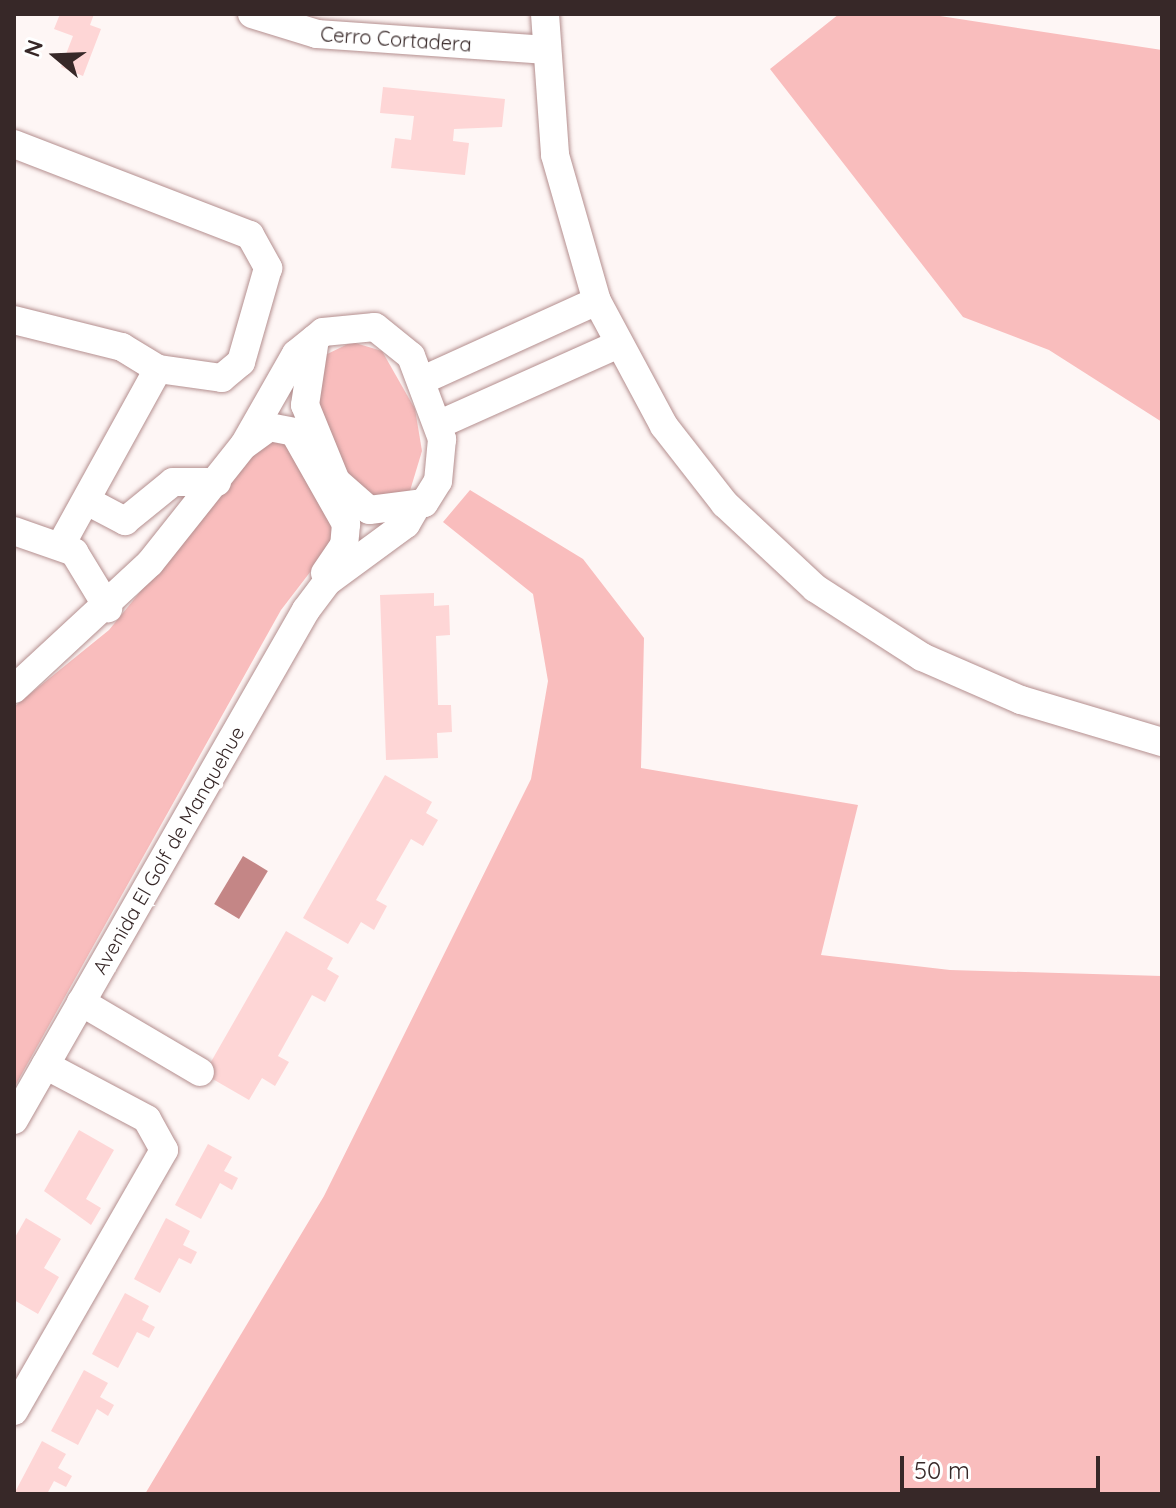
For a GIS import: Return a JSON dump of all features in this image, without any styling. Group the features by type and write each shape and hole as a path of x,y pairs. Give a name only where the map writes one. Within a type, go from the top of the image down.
{"street":[{"name":"Cerro Cortadera","path":"252,14 317,34 543,50"},
{"path":"545,14 543,50 563,192 597,301 617,345 664,426 725,504 867,626 1021,700 1162,742"},
{"path":"14,144 241,232 263,249 267,279 236,369 213,380 158,369 134,351 14,320"},
{"path":"423,380 597,301"},
{"name":"Avenida El Golf de Manquehue","path":"14,689 108,608 217,482 244,445 296,354 315,339 344,325 375,327 404,346 423,380 440,424 438,481 406,524 327,582"},
{"path":"315,339 305,373 308,419 336,481 369,510 414,510"},
{"path":"440,424 617,345"},
{"path":"62,543 89,502 158,369"},
{"name":"Avenida El Golf de Manquehue","path":"14,1120 327,582 346,524 294,432 269,427 244,445"},
{"path":"89,502 125,521 173,482 217,482"},
{"path":"14,531 62,543 95,577 108,608"},
{"path":"81,1002 200,1072"},
{"path":"14,1411 164,1150 147,1119 45,1065"}],"shaded area":[{"path":"839,14 927,14 1162,50 1162,422 1049,350 963,317 770,69"},
{"path":"352,342 382,351 415,409 422,451 409,494 362,497 317,420 319,358"},
{"path":"270,433 284,435 334,524 334,541 281,610 14,1088 14,707 109,630"},
{"path":"470,490 583,559 644,638 641,768 858,805 821,955 950,970 1162,976 1162,1494 145,1494 324,1196 531,779 548,681 533,594 443,522"},
{"path":"243,856 268,871 239,919 214,904"}],"building":[{"path":"60,14 94,14 90,25 101,29 83,76 61,67 73,36 54,29"},
{"path":"383,87 505,99 502,127 454,129 453,141 469,143 465,175 391,168 395,138 411,140 414,116 380,113"},
{"path":"434,593 434,606 449,605 450,635 436,636 438,705 451,705 452,732 437,733 438,758 386,760 380,595"},
{"path":"385,775 432,802 426,813 438,820 423,846 411,839 376,900 387,906 374,930 361,922 348,944 303,918"},
{"path":"286,931 333,958 327,969 339,976 325,1002 312,995 278,1056 289,1062 275,1086 262,1078 249,1100 204,1074"},
{"path":"79,1130 114,1150 86,1199 101,1208 91,1225 44,1191"},
{"path":"208,1144 232,1157 224,1171 238,1178 232,1190 220,1183 201,1219 175,1205"},
{"path":"26,1218 61,1239 44,1268 59,1277 38,1314 14,1300 14,1239"},
{"path":"166,1218 190,1231 183,1245 197,1252 191,1264 179,1258 160,1293 134,1279"},
{"path":"125,1293 149,1306 142,1320 155,1327 149,1338 137,1332 118,1368 92,1354"},
{"path":"84,1370 108,1383 100,1397 114,1405 108,1416 97,1409 78,1445 51,1431"},
{"path":"42,1441 66,1454 58,1468 72,1476 66,1487 54,1481 47,1494 14,1494"}]}
